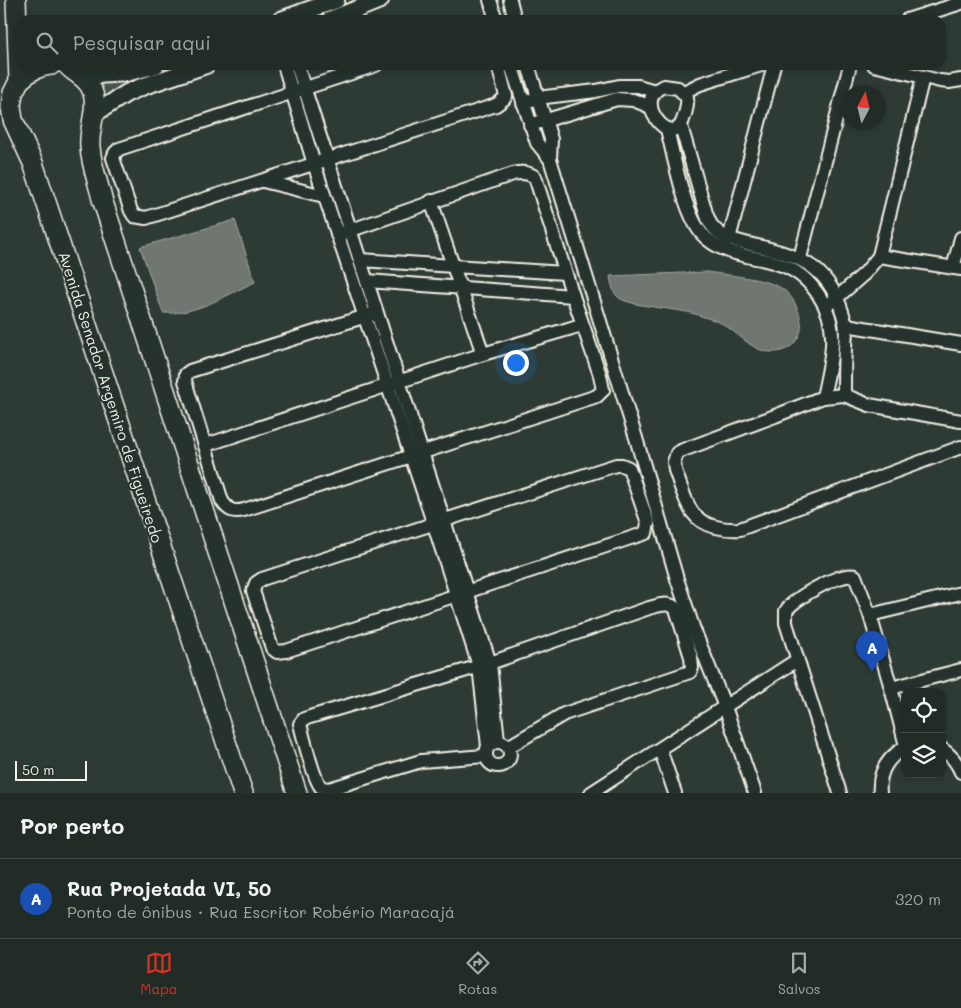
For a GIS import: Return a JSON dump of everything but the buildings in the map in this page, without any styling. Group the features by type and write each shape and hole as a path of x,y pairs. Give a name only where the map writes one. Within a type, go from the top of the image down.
{"highway":[{"name":"Avenida Senador Argemiro de Figueiredo","path":"15,15 16,0"},
{"path":"21,0 30,15"},
{"name":"Avenida Senador Argemiro de Figueiredo","path":"15,18 11,91 13,120 26,144 33,163 243,793"},
{"path":"11,91 29,72 33,70"},
{"path":"68,70 90,86 94,100 90,146 102,200 297,793"}],"main road":[{"path":"295,15 336,0"},
{"path":"342,15 380,0"},
{"path":"89,70 126,73 137,70"},
{"path":"94,114 144,86 191,70"}],"street":[{"path":"490,0 494,15"},
{"path":"510,0 514,15"},
{"path":"923,15 961,3"},
{"path":"287,70 298,90 327,159 367,281 370,315"},
{"path":"297,70 298,90 314,164 324,196 337,235 370,315 440,523 484,664 495,748"},
{"path":"360,70 127,145 115,153 114,158 134,216 146,218 501,103 504,100 506,91 500,70"},
{"path":"513,70 537,143 550,159"},
{"path":"529,70 551,139 550,159 636,438 677,579 755,793"},
{"path":"684,92 700,84 745,70"},
{"path":"729,239 773,70"},
{"path":"800,258 849,70"},
{"path":"894,70 949,82 961,80"},
{"path":"826,306 838,298 879,256 923,77"},
{"path":"523,103 537,98 596,91 619,86 638,86 655,91"},
{"path":"651,107 652,96 655,91 664,86 672,86 684,92 688,103 681,126 706,213 711,226 718,233 729,239 800,258 826,280 838,298 846,325 844,395"},
{"path":"530,125 617,99 633,100 651,107 667,130 685,198 702,234 716,245 732,253 791,268 809,282 826,306 832,326 832,346 823,397"},
{"path":"667,130 675,130 681,126"},
{"path":"337,235 513,174 520,172 530,174 535,177 572,296 600,375 603,390 597,396 237,512 227,508 222,501 206,444 185,381 186,374 190,371 370,315"},
{"path":"263,181 324,196"},
{"path":"431,201 484,354"},
{"path":"879,256 957,268 961,238"},
{"path":"360,260 565,273"},
{"path":"367,281 572,296"},
{"path":"206,444 484,354 582,325"},
{"path":"846,325 961,344"},
{"path":"961,421 869,405 844,395 823,397 677,453 674,457 675,470 693,513 716,527 740,530 961,447"},
{"path":"622,464 630,468 648,523 648,530 642,535 280,652 272,648 253,591 254,586 262,580 440,523 622,464"},
{"path":"840,793 786,624 786,610 795,601 840,577 855,576 870,615 903,733"},
{"path":"870,615 961,593"},
{"path":"668,604 676,609 691,657 692,668 690,672 564,714 495,748 421,761 328,789 319,785 300,724 304,719 484,664 649,608 668,604"},
{"path":"593,792 797,660"},
{"path":"891,688 961,670"},
{"path":"660,749 675,793"},
{"path":"880,793 880,778 884,764 901,750"},
{"path":"951,751 961,772"}],"shaded area":[{"path":"133,70 187,70 97,109 87,78"},
{"path":"235,220 255,282 222,298 188,311 163,313 140,247"},
{"path":"707,272 756,279 784,290 793,299 800,316 801,330 796,341 781,351 764,351 756,348 728,327 714,320 688,312 639,305 623,300 615,293 610,276"}],"place":[{"name":"Rua Projetada VI, 50","path":"872,672"}]}
